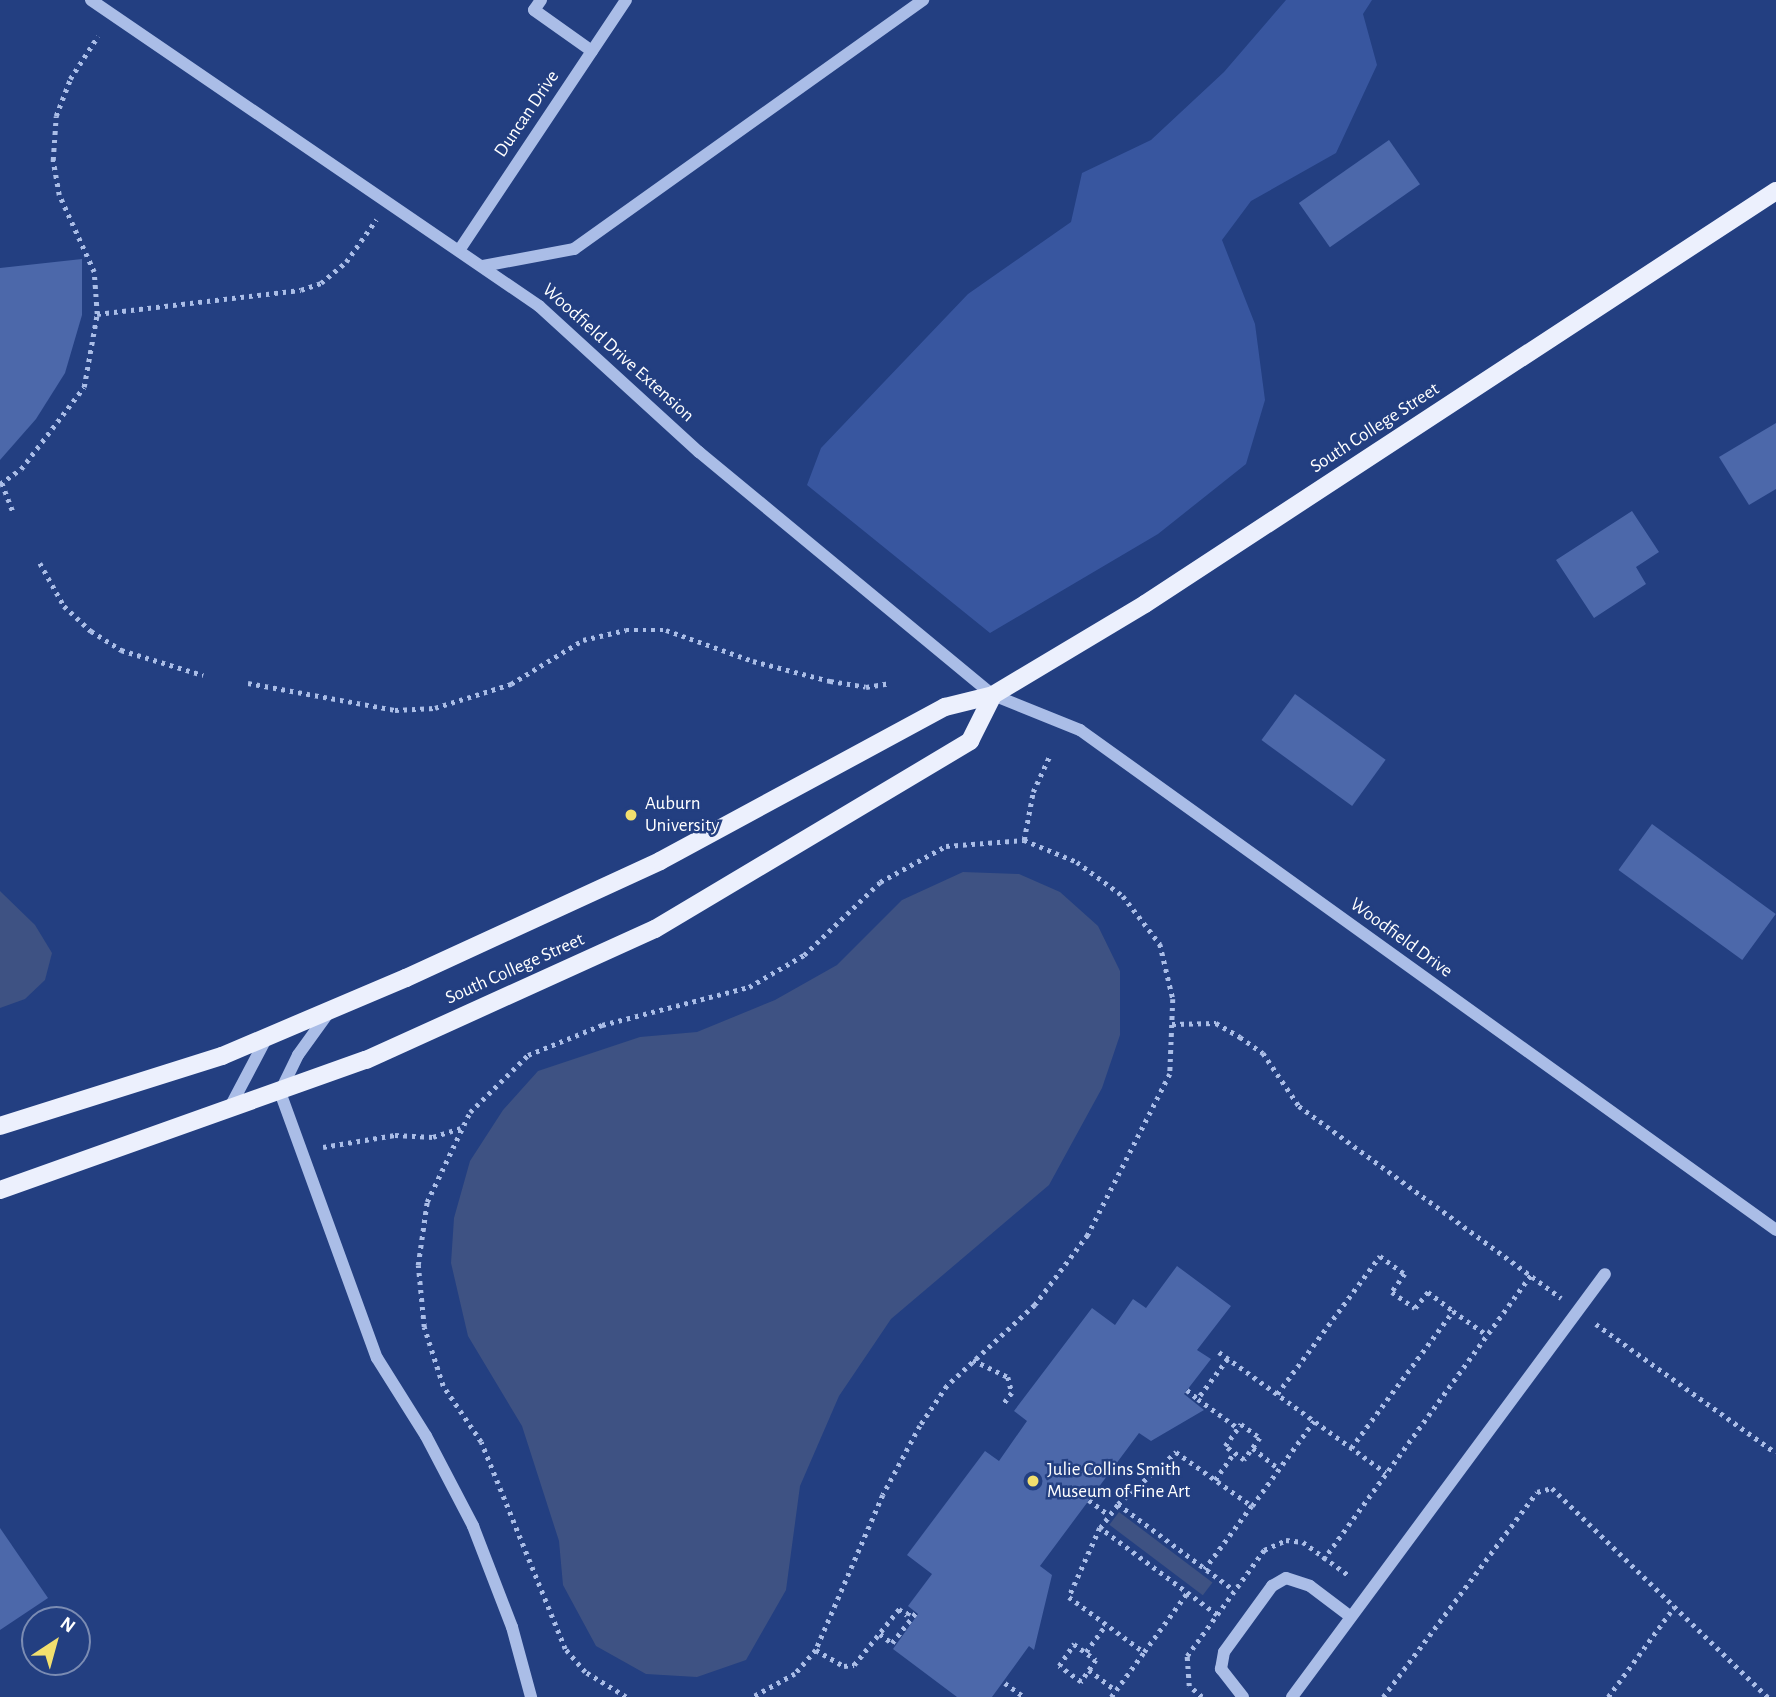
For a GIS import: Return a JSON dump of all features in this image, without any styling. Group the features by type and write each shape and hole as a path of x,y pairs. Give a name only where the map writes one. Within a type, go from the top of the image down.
{"main road":[{"name":"South College Street","path":"0,1126 222,1056 330,1010 660,861 944,706 993,695 1145,604 1776,191"},
{"name":"South College Street","path":"0,1190 228,1113 366,1060 654,929 971,740 993,695"}],"street":[{"name":"Woodfield Drive Extension","path":"91,0 540,306 699,452 993,695"},
{"path":"541,0 534,10 592,51"},
{"name":"Duncan Drive","path":"460,249 625,0"},
{"path":"484,266 574,249 923,0"},
{"name":"Woodfield Drive","path":"993,695 1080,730 1776,1230"},
{"path":"330,1010 298,1055 280,1092 377,1357 426,1436 473,1527 512,1627 531,1697"},
{"path":"228,1113 267,1037"},
{"path":"1292,1697 1605,1274"},
{"path":"1243,1697 1221,1669 1224,1652 1272,1586 1286,1578 1310,1586 1351,1618"}],"path":[{"path":"13,511 1,483 21,469 84,387 97,314 93,272 59,195 53,160 56,116 70,79 98,37"},
{"path":"97,314 301,290 321,282 346,262 376,220"},
{"path":"40,563 64,606 91,631 121,650 203,675"},
{"path":"248,683 395,710 435,708 511,684 583,640 626,630 666,630 753,661 830,681 866,687 891,683"},
{"path":"1024,840 1033,792 1050,755"},
{"path":"626,1697 585,1672 565,1649 481,1442 443,1386 424,1327 418,1265 427,1202 461,1128 470,1112 528,1055 601,1025 749,988 804,956 880,882 946,846 1024,840 1077,862 1123,896 1160,944 1173,999 1170,1074 1088,1235 1035,1305 947,1386 889,1483 816,1650 795,1674 753,1697"},
{"path":"1172,1024 1216,1023 1263,1053 1299,1107 1776,1453"},
{"path":"319,1148 395,1135 433,1137 461,1128"},
{"path":"1277,1394 1380,1256 1405,1274 1392,1292 1415,1308 1428,1292 1487,1335"},
{"path":"1323,1560 1531,1275"},
{"path":"1351,1448 1453,1311"},
{"path":"1219,1352 1386,1473"},
{"path":"1198,1399 1227,1359"},
{"path":"973,1360 1008,1377 1012,1393 1003,1405"},
{"path":"1187,1390 1238,1428"},
{"path":"1205,1569 1314,1421"},
{"path":"1241,1424 1260,1438 1252,1448 1244,1460 1225,1446 1241,1424"},
{"path":"1252,1448 1279,1469"},
{"path":"1144,1652 1069,1597 1100,1528 1109,1515 1176,1452 1252,1506"},
{"path":"1215,1480 1234,1453"},
{"path":"1383,1697 1537,1492 1552,1488 1768,1697"},
{"path":"1089,1500 1109,1515"},
{"path":"1118,1504 1234,1590"},
{"path":"1100,1528 1217,1615"},
{"path":"1111,1697 1186,1593"},
{"path":"1608,1697 1674,1607"},
{"path":"816,1650 844,1666 854,1665 899,1609 906,1615 914,1610 892,1643 880,1634"},
{"path":"1086,1652 1106,1624"},
{"path":"1074,1644 1096,1660 1089,1670 1081,1682 1059,1666 1074,1644"},
{"path":"1089,1670 1116,1690"},
{"path":"1005,1683 1024,1697"}],"shaded area":[{"path":"1286,0 1372,0 1363,14 1377,65 1336,153 1251,201 1222,240 1255,324 1265,400 1246,464 1158,534 990,633 807,485 821,448 968,294 1071,222 1082,173 1151,140 1224,72"},
{"path":"963,872 1019,874 1060,892 1098,926 1120,971 1120,1035 1102,1088 1049,1185 891,1319 839,1396 800,1486 786,1590 746,1660 697,1677 646,1674 596,1646 563,1585 559,1541 522,1426 468,1336 451,1263 454,1218 470,1161 503,1110 538,1071 640,1037 697,1032 775,1000 837,965 902,900"},
{"path":"0,891 35,925 52,953 45,980 25,999 0,1008"},
{"path":"1119,1512 1212,1582 1203,1595 1109,1525"}],"building":[{"path":"1389,140 1420,184 1330,247 1299,203"},
{"path":"82,259 82,315 65,373 36,419 0,460 0,268"},
{"path":"1776,423 1776,489 1749,505 1719,457"},
{"path":"1632,511 1659,552 1636,567 1646,584 1594,618 1556,560"},
{"path":"1295,694 1386,760 1352,806 1261,740"},
{"path":"1652,824 1776,914 1742,960 1618,870"},
{"name":"Julie Collins Smith Museum of Fine Art","path":"1177,1266 1231,1306 1197,1350 1211,1359 1184,1394 1204,1410 1151,1441 1139,1433 1040,1566 1052,1575 1034,1650 1029,1646 992,1697 957,1697 893,1649 918,1614 908,1606 932,1574 907,1555 985,1451 999,1461 1027,1421 1014,1411 1092,1308 1115,1325 1133,1299 1146,1308"},
{"path":"0,1528 48,1598 36,1606 21,1606 21,1616 0,1630"}],"place":[{"name":"Auburn University","path":"631,815"},
{"name":"Julie Collins Smith Museum of Fine Art","path":"1033,1481"}]}
